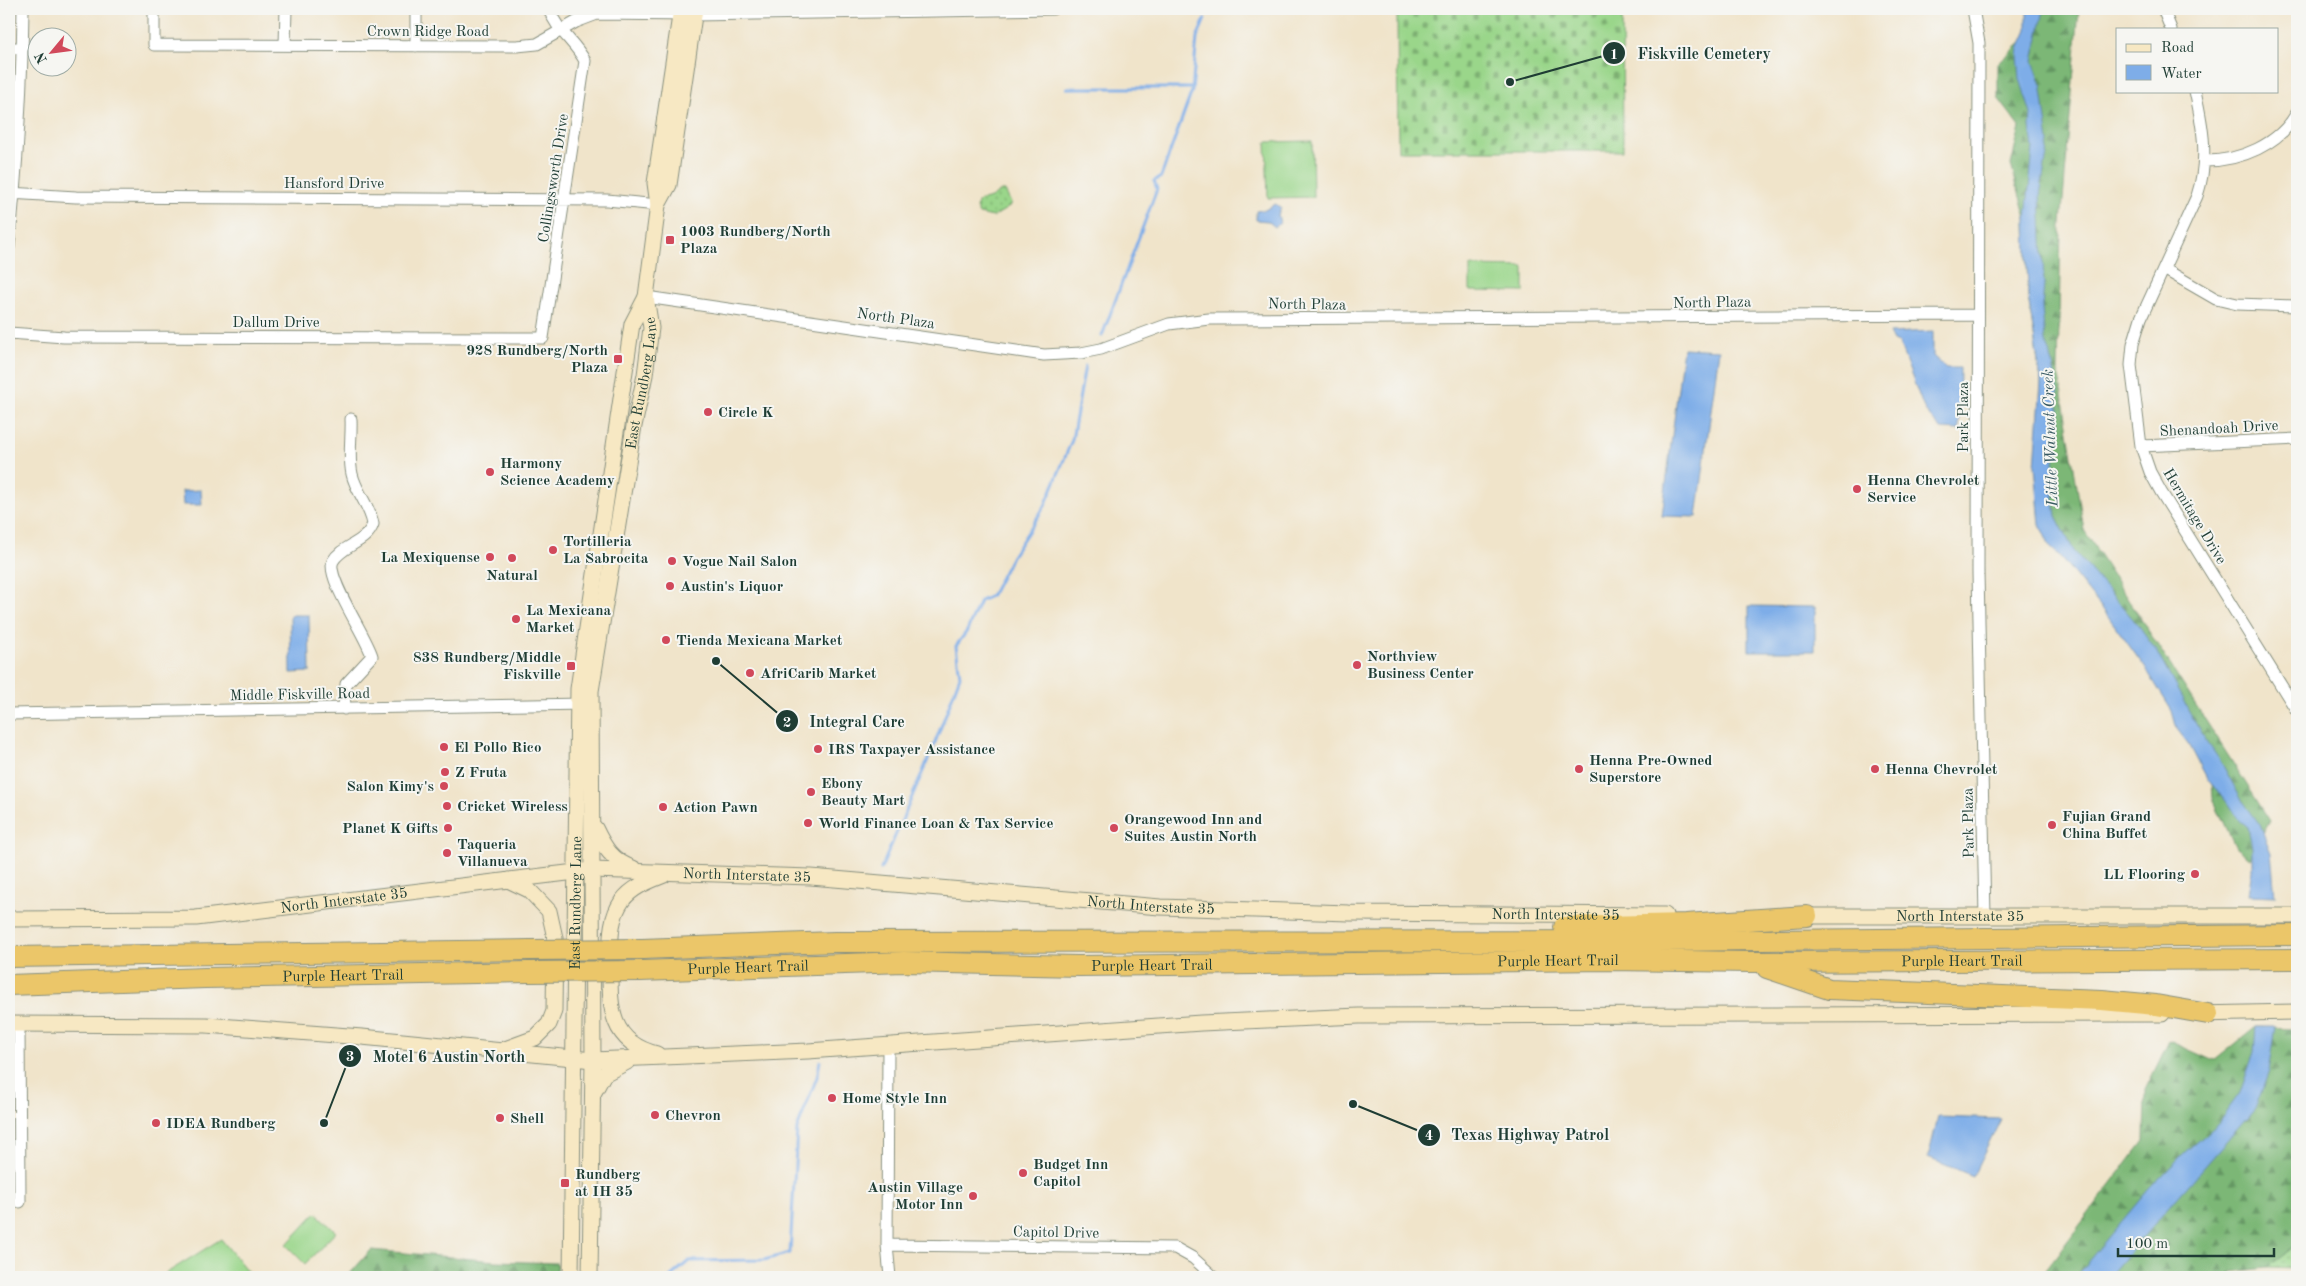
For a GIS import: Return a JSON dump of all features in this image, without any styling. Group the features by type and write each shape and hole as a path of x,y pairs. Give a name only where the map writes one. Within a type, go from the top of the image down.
{"highway":[{"path":"1353,940 1416,930 1686,924 1807,916"},
{"name":"Purple Heart Trail","path":"9,957 642,949 835,942 1659,941 2297,935"},
{"name":"Purple Heart Trail","path":"9,985 215,978 640,970 904,962 1079,966 1610,960 1751,962 2297,959"},
{"path":"1751,962 1829,989 2102,1000 2156,1005 2208,1014"}],"main road":[{"name":"East Rundberg Lane","path":"571,1277 576,871 584,704 634,426 646,375 651,328 646,297 658,205 669,185 687,12"},
{"name":"East Rundberg Lane","path":"584,704 593,824 593,1060 590,1277"},
{"path":"593,824 602,845 610,854 624,865 639,870"},
{"name":"North Interstate 35","path":"9,919 196,918 592,870 639,870 668,873 811,877 1170,907 1349,913 1985,917 2297,916"},
{"path":"668,873 633,890 624,898 616,911 611,928 610,998 613,1017 626,1039 638,1048 668,1057"},
{"path":"501,1051 535,1038 542,1032 554,1011 555,938 553,922 549,911 538,898 529,890 508,880"},
{"path":"14,1024 206,1025 362,1037 593,1060 888,1046 1201,1023 1359,1016 2208,1014 2297,1012"},
{"path":"592,1097 604,1074 633,1059"},
{"path":"572,1233 590,1232"}],"street":[{"path":"9,247 22,48 22,9"},
{"name":"Crown Ridge Road","path":"154,9 154,45 416,46 526,46 537,44 587,17 597,14 1053,9"},
{"path":"285,45 286,9"},
{"path":"416,9 416,46"},
{"name":"Collingsworth Drive","path":"543,338 585,61 572,40 561,31 552,18 549,9"},
{"name":"Park Plaza","path":"1973,9 1979,44 1978,572 1985,917"},
{"path":"2163,9 2171,28"},
{"path":"9,48 22,48"},
{"name":"Hermitage Drive","path":"2194,92 2204,139 2204,176 2197,196 2141,318 2133,344 2131,365 2141,446 2150,472 2161,492 2297,711"},
{"path":"2204,161 2224,161 2244,155 2263,146 2279,135 2297,113"},
{"name":"Hansford Drive","path":"12,193 76,197 607,200 658,205"},
{"path":"2164,269 2216,299 2236,304 2297,306"},
{"name":"North Plaza","path":"646,297 1044,355 1101,350 1168,324 1209,319 1978,315"},
{"name":"Dallum Drive","path":"9,333 64,337 543,338"},
{"path":"344,709 346,684 372,656 369,644 335,584 331,572 333,562 340,553 364,537 373,524 369,510 352,474 349,453 351,419"},
{"name":"Shenandoah Drive","path":"2141,446 2297,439"},
{"name":"Middle Fiskville Road","path":"9,714 584,704"},
{"path":"14,1024 20,1202"},
{"path":"888,1046 887,1245 890,1277"},
{"name":"Capitol Drive","path":"887,1245 1175,1248 1193,1258 1214,1277"}],"green space":[{"path":"1397,9 1622,9 1623,151 1398,151"},
{"path":"2039,9 2079,9 2061,224 2058,370 2084,530 2270,821 2250,858 2236,848 2213,799 2212,783 2164,693 2113,616 2043,531 2041,382 2028,296 2026,218 2011,165 2020,127 1998,98 1998,64 2026,38"},
{"path":"1312,141 1313,197 1268,198 1266,142"},
{"path":"1001,191 1005,191 1011,203 1008,208 993,217 979,214 976,208 979,201 991,198"},
{"path":"1470,266 1524,267 1524,292 1470,291"},
{"path":"2256,1027 2297,1028 2297,1244 2267,1268 2231,1272 2228,1277 2040,1277 2144,1141 2145,1090 2169,1041 2214,1061"},
{"path":"316,1213 336,1232 305,1264 286,1245"},
{"path":"221,1239 252,1277 160,1277"},
{"path":"2297,1244 2297,1269 2267,1268"},
{"path":"371,1250 495,1261 557,1263 557,1277 347,1277"}],"water":[{"name":"Little Walnut Creek","path":"2027,9 2044,10 2033,61 2041,83 2049,142 2040,195 2044,284 2042,308 2045,341 2053,364 2060,425 2055,451 2052,487 2056,516 2074,551 2133,619 2155,649 2201,733 2221,762 2240,797 2260,825 2271,853 2275,896 2248,895 2252,870 2252,847 2248,827 2237,818 2226,801 2208,780 2190,746 2177,729 2172,711 2146,669 2105,612 2059,555 2050,547 2040,525 2035,466 2041,382 2028,296 2026,218 2033,148 2030,126 2031,114 2020,79 2018,56 2019,48 2027,30"},
{"path":"1275,204 1281,207 1278,215 1280,223 1275,227 1268,221 1256,220 1256,211 1265,210"},
{"path":"1933,331 1933,356 1946,368 1960,368 1959,430 1941,429 1925,411 1899,343 1893,341 1889,333"},
{"path":"1683,348 1719,350 1697,517 1662,516"},
{"path":"201,490 202,505 183,505 182,491"},
{"path":"1749,606 1815,607 1815,651 1749,651"},
{"path":"290,615 309,615 310,672 291,673"},
{"path":"2256,1027 2276,1027 2269,1071 2255,1109 2108,1277 2075,1277 2148,1190 2185,1152 2218,1123 2240,1093 2254,1052"},
{"path":"1938,1117 2001,1119 1973,1176 1928,1158"}],"waterway":[{"path":"1102,336 1157,189 1154,181 1161,177 1192,91 1197,38 1205,19"},
{"path":"1067,88 1192,88"},
{"path":"881,869 933,748 960,676 956,646 967,631 980,601 991,596 1012,556 1045,506 1072,440 1085,366"},
{"path":"670,1277 689,1261 764,1260 790,1253 797,1129 817,1077 820,1061"}],"place":[{"name":"Fiskville Cemetery","path":"1510,82"},
{"name":"1003 Rundberg/North Plaza","path":"670,240"},
{"name":"928 Rundberg/North Plaza","path":"618,359"},
{"name":"Circle K","path":"708,412"},
{"name":"Harmony Science Academy","path":"490,472"},
{"name":"Henna Chevrolet Service","path":"1857,489"},
{"name":"Tortilleria La Sabrocita","path":"553,550"},
{"name":"La Mexiquense","path":"490,557"},
{"name":"Natural","path":"512,558"},
{"name":"Vogue Nail Salon","path":"672,561"},
{"name":"Austin's Liquor","path":"670,586"},
{"name":"La Mexicana Market","path":"516,619"},
{"name":"Tienda Mexicana Market","path":"666,640"},
{"name":"Integral Care","path":"716,661"},
{"name":"Northview Business Center","path":"1357,665"},
{"name":"838 Rundberg/Middle Fiskville","path":"571,666"},
{"name":"AfriCarib Market","path":"750,673"},
{"name":"El Pollo Rico","path":"444,747"},
{"name":"IRS Taxpayer Assistance","path":"818,749"},
{"name":"Henna Pre-Owned Superstore","path":"1579,769"},
{"name":"Henna Chevrolet","path":"1875,769"},
{"name":"Z Fruta","path":"445,772"},
{"name":"Salon Kimy's","path":"444,786"},
{"name":"Ebony Beauty Mart","path":"811,792"},
{"name":"Cricket Wireless","path":"447,806"},
{"name":"Action Pawn","path":"663,807"},
{"name":"World Finance Loan & Tax Service","path":"808,823"},
{"name":"Fujian Grand China Buffet","path":"2052,825"},
{"name":"Planet K Gifts","path":"448,828"},
{"name":"Orangewood Inn and Suites Austin North","path":"1114,828"},
{"name":"Taqueria Villanueva","path":"447,853"},
{"name":"LL Flooring","path":"2195,874"},
{"name":"Home Style Inn","path":"832,1098"},
{"name":"Texas Highway Patrol","path":"1353,1104"},
{"name":"Chevron","path":"655,1115"},
{"name":"Shell","path":"500,1118"},
{"name":"IDEA Rundberg","path":"156,1123"},
{"name":"Motel 6 Austin North","path":"324,1123"},
{"name":"Budget Inn Capitol","path":"1023,1173"},
{"name":"Rundberg at IH 35","path":"565,1183"},
{"name":"Austin Village Motor Inn","path":"973,1196"}]}
